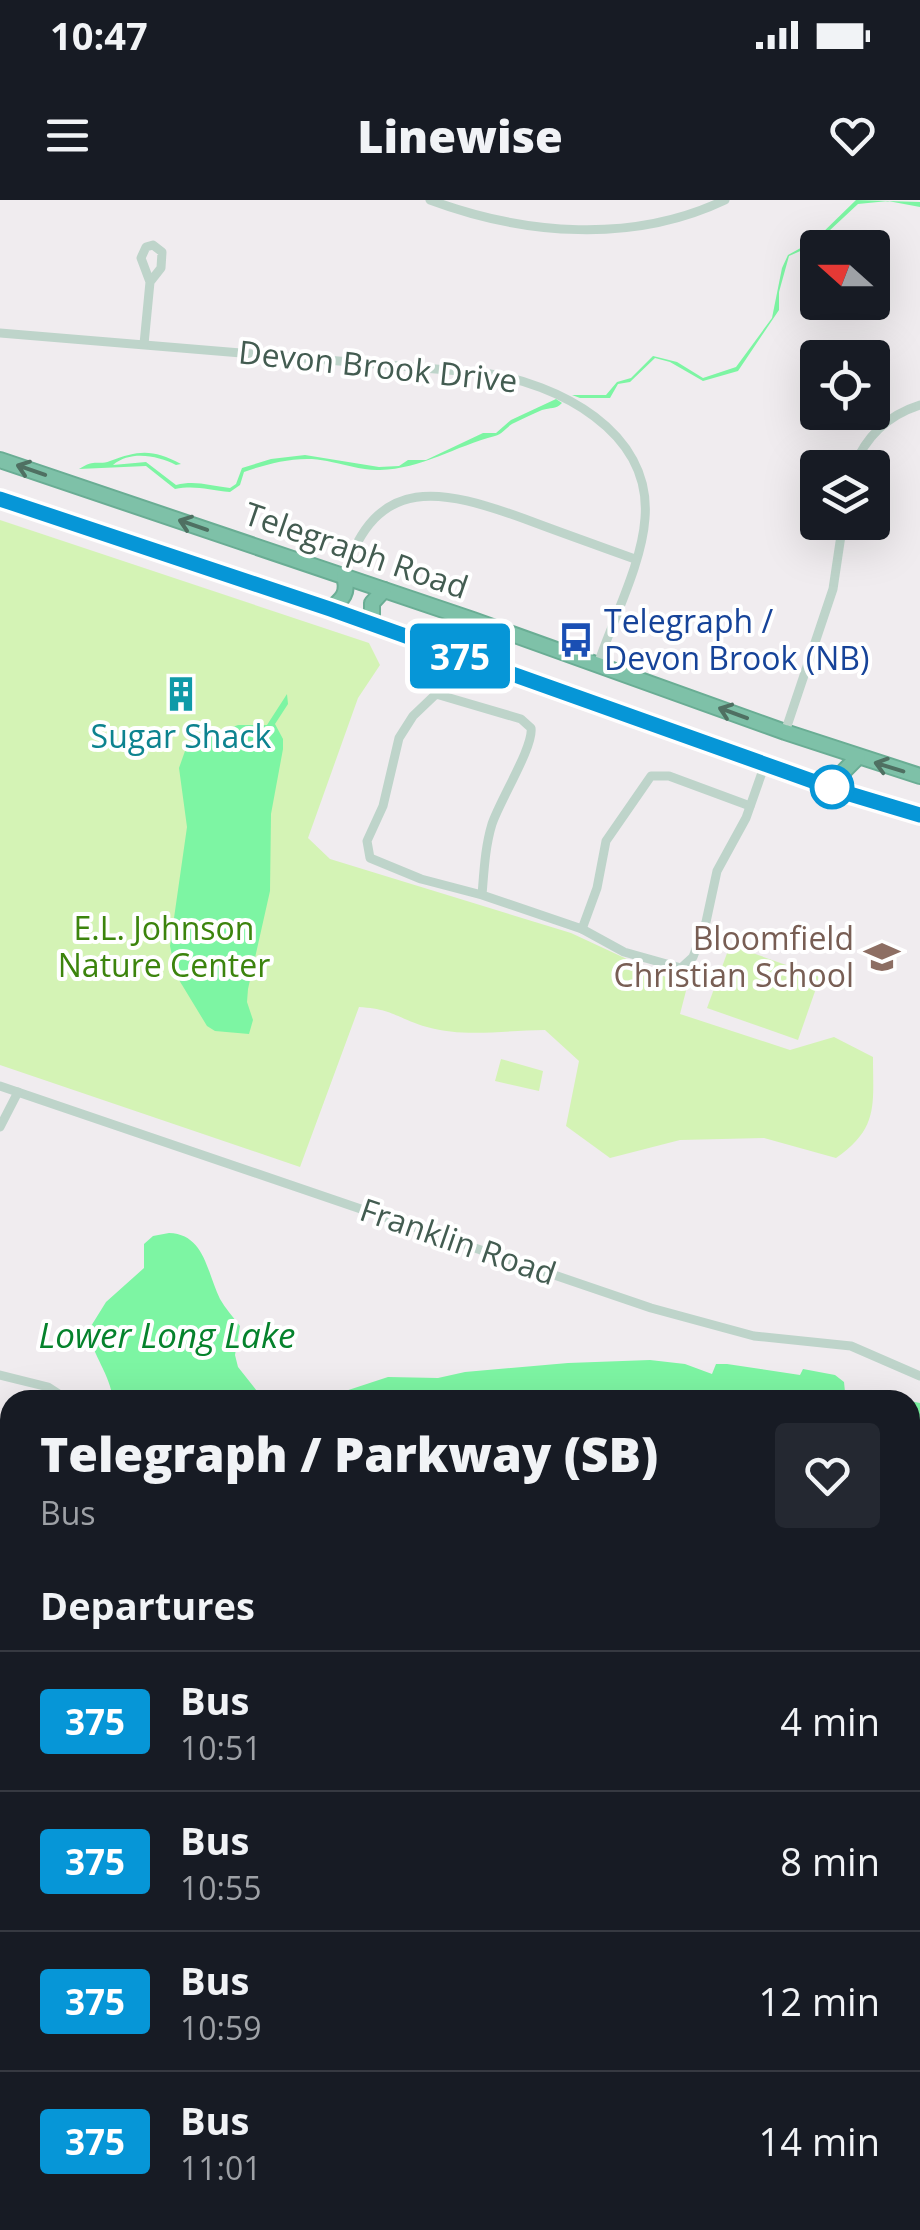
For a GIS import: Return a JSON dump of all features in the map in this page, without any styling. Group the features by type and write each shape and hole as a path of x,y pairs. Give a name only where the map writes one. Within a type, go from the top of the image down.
{"highway":[{"name":"Telegraph Road","path":"0,460 920,776"},
{"name":"Telegraph Road","path":"0,499 330,609 843,792 920,815"},
{"path":"330,609 344,596 344,576"},
{"path":"372,624 372,603 384,590"},
{"path":"843,792 843,772 858,757"}],"street":[{"path":"430,200 495,220 576,229 658,222 686,216 725,200"},
{"path":"144,344 150,282"},
{"name":"Devon Brook Drive","path":"0,332 484,373 551,390 606,427 633,459 646,505 643,533 598,664"},
{"path":"864,450 892,417 920,404"},
{"path":"344,576 354,549 380,515 413,498 438,494 478,502 635,559"},
{"path":"784,732 833,589 841,540"},
{"path":"482,895 492,824 530,744 531,728 520,719 436,694 413,716 399,738 383,806 367,841 367,853 382,865 582,929 613,947 675,969 687,966 706,922 716,870 750,806 764,764"},
{"path":"582,929 606,841 651,776 669,776 750,806"},
{"name":"Franklin Road","path":"0,1086 651,1308 754,1336 850,1346 920,1376"},
{"path":"0,1127 18,1092"},
{"path":"0,1375 53,1390"}],"green space":[{"name":"E.L. Johnson Nature Center","path":"0,520 369,643 380,665 358,698 308,838 330,859 571,933 687,987 680,1014 790,1050 834,1037 873,1057 873,1102 860,1136 836,1158 764,1138 680,1140 610,1158 566,1126 579,1061 545,1030 456,1032 359,1007 300,1167 0,1065"},
{"path":"730,945 820,977 798,1040 707,1008"},
{"path":"501,1059 543,1071 539,1091 495,1081"}],"water":[{"path":"856,200 888,201 858,204 830,230 825,230"},
{"path":"888,201 920,202 920,207"},
{"path":"800,248 789,256 779,292 779,310 738,371 703,381 655,358 630,382 618,384 610,398 572,395 606,395 617,382 631,378 653,356 677,362 703,378 736,367 772,318 788,255"},
{"path":"556,399 562,403 557,407 514,423 498,435 424,461 395,469 368,469 317,459 285,461 244,472 240,485 230,492 175,489 146,466 79,469 129,455 154,454 181,464 136,456 113,465 146,462 176,485 197,483 230,488 236,484 242,468 271,459 305,455 379,467 399,466 408,460 426,460 483,433 496,433 511,420"},
{"path":"287,694 288,704 275,724 283,739 283,749 271,814 270,891 248,989 247,1002 253,1020 249,1034 215,1031 207,1026 176,975 170,946 187,827 179,768 185,751 194,742 238,725 267,725"},
{"name":"Lower Long Lake","path":"181,1235 198,1247 220,1299 240,1326 235,1355 238,1367 256,1390 111,1390 88,1331 106,1302 144,1268 144,1244 153,1236"},
{"name":"Lower Long Lake","path":"650,1360 685,1364 712,1374 716,1364 800,1375 803,1369 835,1375 844,1382 845,1390 348,1390 388,1377 438,1378 568,1363"}],"bus line":[{"name":"375","path":"0,499 330,609 843,792 920,815"}],"place":[{"name":"Telegraph / Devon Brook (NB)","path":"576,640"},
{"name":"Sugar Shack","path":"181,694"},
{"name":"Bloomfield Christian School","path":"882,957"}]}
